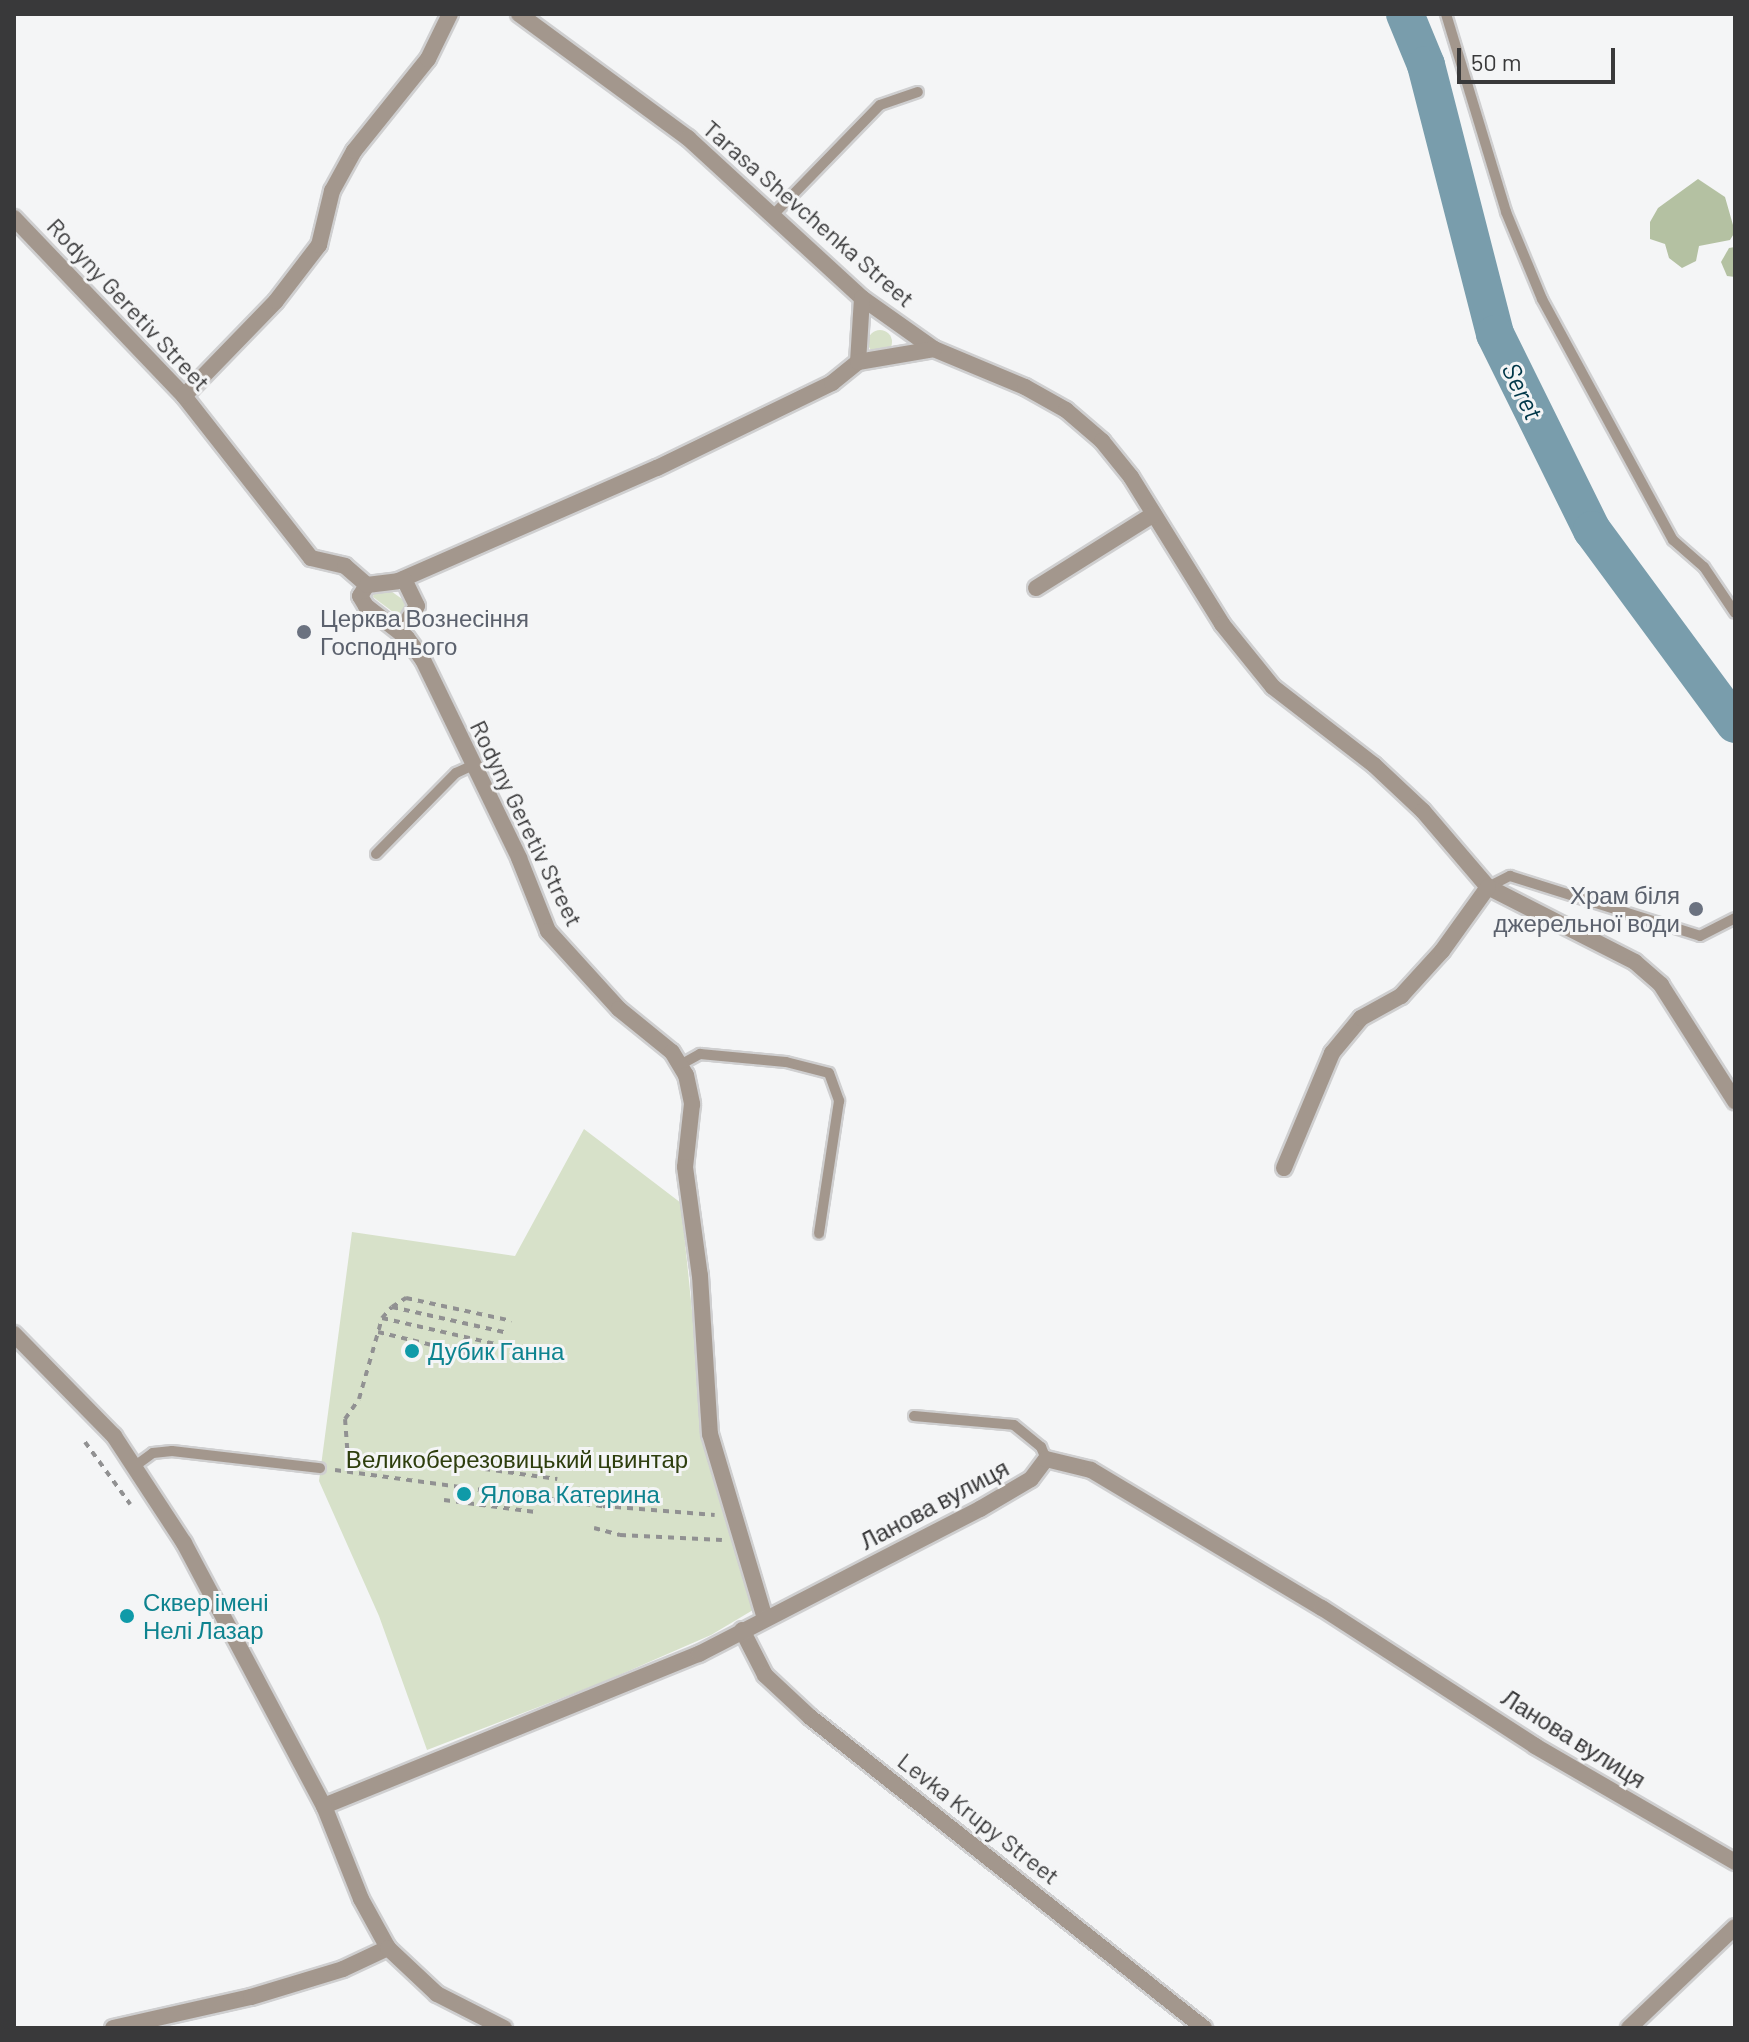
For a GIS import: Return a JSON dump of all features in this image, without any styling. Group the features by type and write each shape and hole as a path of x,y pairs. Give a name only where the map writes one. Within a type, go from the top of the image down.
{"street":[{"path":"184,396 276,301 319,245 332,191 354,151 412,81 450,14"},
{"name":"Tarasa Shevchenka Street","path":"519,14 688,138 862,298 934,349 1025,387 1066,410 1102,441 1154,514 1222,624 1273,687 1403,793 1488,887 1635,962 1661,985 1735,1101"},
{"name":"Rodyny Geretiv Street","path":"14,218 184,396 311,558 345,566 367,585 360,596 366,606 400,632 423,660 548,931 619,1009 672,1052 680,1065 692,1104 685,1167 700,1276 710,1434 765,1618"},
{"path":"858,362 862,298"},
{"path":"367,585 404,579 657,468 832,383 858,362 934,349"},
{"path":"1036,588 1154,514"},
{"path":"400,632 417,606 404,579"},
{"path":"1284,1168 1332,1053 1361,1018 1401,996 1442,951 1488,887"},
{"path":"14,1334 114,1436 191,1556 324,1806 361,1899 388,1948 437,1994 504,2028"},
{"name":"Ланова вулиця","path":"324,1806 537,1723 742,1630 980,1509 1031,1479 1046,1459 1091,1470 1322,1608 1535,1746 1735,1862"},
{"name":"Levka Krupy Street","path":"742,1630 765,1675 810,1717 1204,2028"},
{"path":"1629,2028 1735,1927"},
{"path":"113,2028 251,1997 343,1969 388,1948"}],"lane":[{"path":"1446,14 1506,212 1542,299 1666,530 1687,557 1704,567 1735,613"},
{"path":"774,214 880,105 918,92"},
{"path":"376,854 456,773 473,765"},
{"path":"1488,887 1510,876 1700,936 1735,918"},
{"path":"680,1065 700,1054 786,1062 829,1073 839,1101 819,1233"},
{"path":"914,1416 1014,1425 1041,1447 1046,1459"},
{"path":"135,1466 153,1453 172,1451 320,1468"}],"path":[{"path":"349,1473 345,1419 359,1399 382,1318 392,1307 406,1298 512,1321"},
{"path":"392,1307 508,1333"},
{"path":"382,1318 504,1346"},
{"path":"378,1332 498,1361"},
{"path":"85,1442 130,1504"},
{"path":"377,1454 557,1479"},
{"path":"320,1468 679,1515 733,1512"},
{"path":"444,1500 535,1512"},
{"path":"594,1528 664,1539 724,1540"}],"green space":[{"path":"1698,179 1725,197 1735,232 1730,240 1699,246 1696,261 1682,268 1669,258 1665,244 1650,239 1650,222 1658,208"},
{"path":"1735,247 1735,277 1727,276 1721,262 1729,248"},
{"path":"880,330 889,333 892,342 889,351 880,354 871,351 868,342 871,333"},
{"path":"388,589 405,601 404,613 397,615 373,597 374,591"},
{"name":"Великоберезовицький цвинтар","path":"584,1129 681,1203 706,1448 753,1610 711,1635 601,1683 427,1750 379,1616 319,1481 352,1232 515,1256"}],"waterway":[{"name":"Seret","path":"1405,14 1426,65 1495,334 1592,530 1735,724"}],"place":[{"name":"Церква Вознесіння Господнього","path":"304,632"},
{"name":"Храм біля джерельної води","path":"1696,909"},
{"name":"Дубик Ганна","path":"412,1351"},
{"name":"Ялова Катерина","path":"464,1494"},
{"name":"Сквер імені Нелі Лазар","path":"127,1616"}]}
